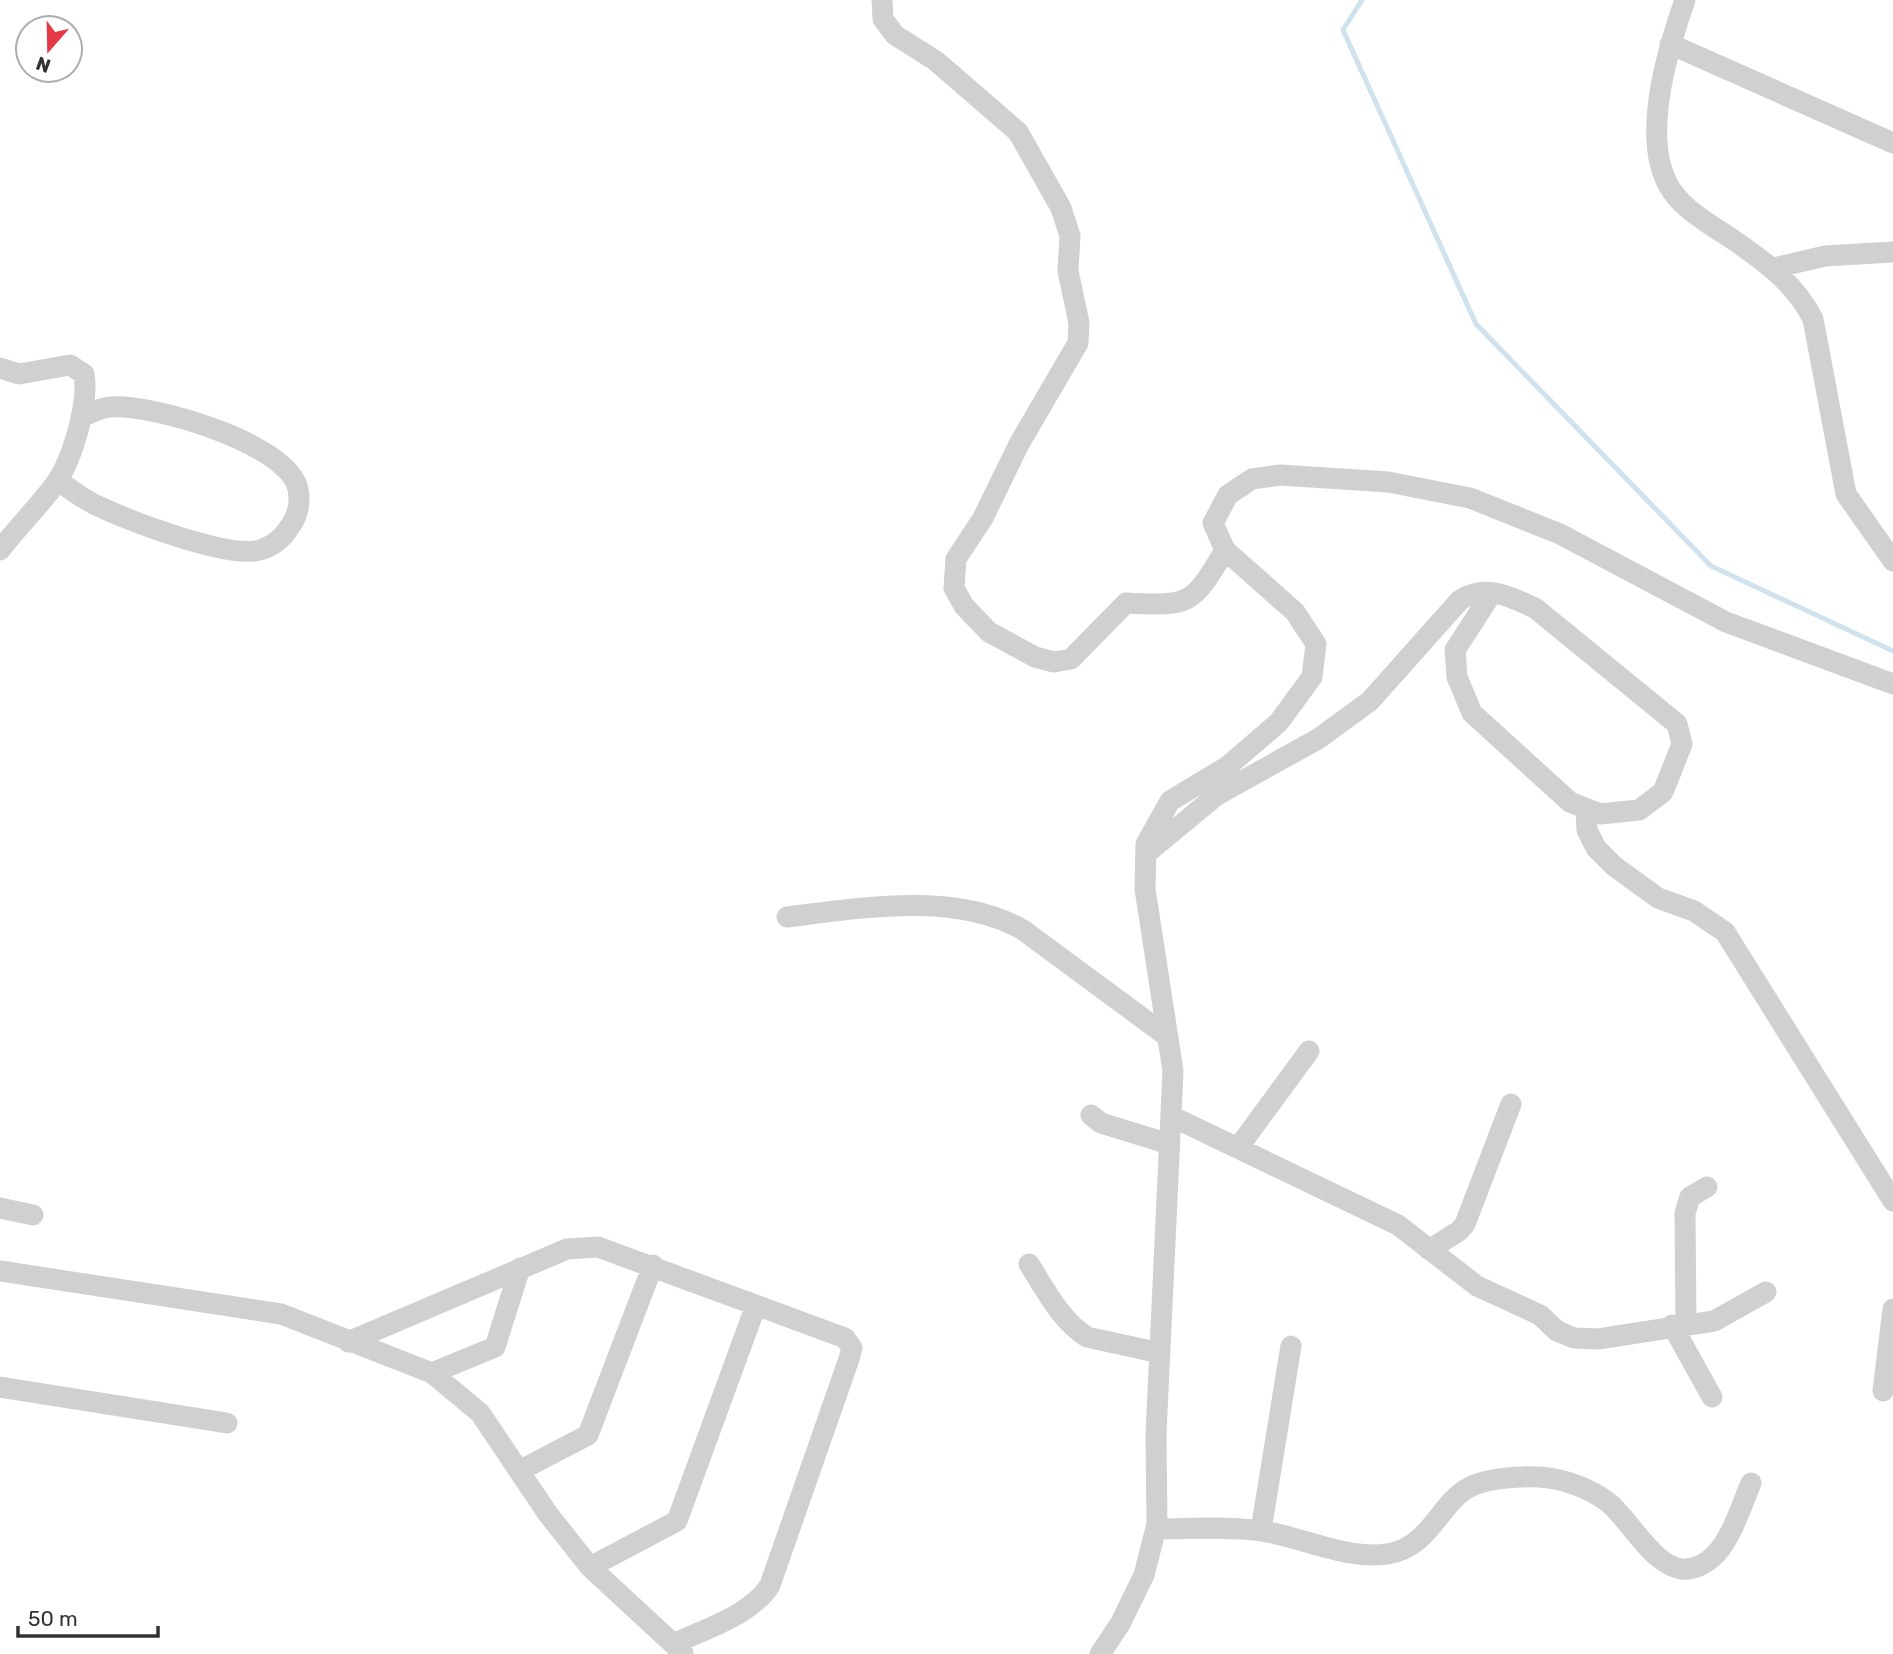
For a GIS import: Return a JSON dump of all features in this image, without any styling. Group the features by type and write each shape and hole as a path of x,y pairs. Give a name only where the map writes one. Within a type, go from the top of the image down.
{"street":[{"path":"882,0 883,19 887,28 936,61 1018,132 1061,208 1070,236 1068,271 1079,323 1078,343 1019,444 983,518 956,559 954,588 964,606 989,632 1035,657 1054,662 1071,659 1126,603 1169,605 1193,598 1225,550"},
{"path":"1685,0 1670,44 1657,125 1661,167 1672,192 1691,210 1774,268 1802,298 1813,320 1846,494 1893,561"},
{"path":"1670,44 1893,143"},
{"path":"1774,268 1825,256 1893,252"},
{"path":"0,368 19,374 70,365 84,373 87,392 58,481 0,550"},
{"path":"58,481 97,506 217,549 259,551 282,539 299,515 298,487 290,475 261,451 222,431 176,415 137,408 109,407 80,417"},
{"path":"1100,1654 1120,1624 1144,1575 1156,1529 1160,1353 1173,1071 1145,889 1146,844 1170,800 1228,766 1279,722 1312,677 1316,644 1295,612 1225,550 1213,523 1228,495 1252,479 1280,475 1402,484 1470,498 1560,534 1726,622 1893,684"},
{"path":"1145,854 1217,795 1318,739 1370,701 1460,600 1476,591 1492,593 1507,596 1535,608 1677,724 1682,744 1663,792 1639,810 1601,814 1586,809 1570,802 1472,713 1457,677 1455,650 1492,593"},
{"path":"1586,809 1587,830 1595,848 1614,866 1658,898 1694,911 1725,932 1893,1201"},
{"path":"787,917 879,905 971,911 1001,917 1023,930 1168,1037"},
{"path":"1238,1148 1309,1051"},
{"path":"1429,1250 1460,1231 1465,1224 1511,1104"},
{"path":"1091,1115 1108,1126 1169,1144"},
{"path":"1171,1116 1398,1225 1477,1286 1540,1315 1557,1331 1574,1338 1598,1339 1679,1324 1714,1321 1766,1292"},
{"path":"1707,1187 1690,1198 1685,1213 1679,1324 1712,1397"},
{"path":"0,1208 33,1215"},
{"path":"0,1272 281,1314 348,1342 432,1373 480,1413 548,1514 590,1567 679,1649 762,1598 770,1586 852,1348 845,1338 653,1265 598,1247 584,1246 567,1249 520,1268 348,1342"},
{"path":"1029,1264 1055,1305 1078,1332 1087,1337 1160,1353"},
{"path":"519,1471 588,1435 653,1265"},
{"path":"432,1373 495,1347 520,1268"},
{"path":"590,1567 677,1521 756,1305"},
{"path":"1883,1391 1893,1309"},
{"path":"1261,1531 1291,1346"},
{"path":"0,1387 228,1423"},
{"path":"1156,1529 1261,1531 1364,1555 1387,1554 1405,1550 1424,1535 1471,1486 1536,1477 1570,1483 1609,1503 1659,1559 1675,1569 1690,1569 1710,1559 1723,1546 1751,1483"}],"waterway":[{"path":"1362,0 1343,30 1476,324 1711,566 1893,651"}]}
